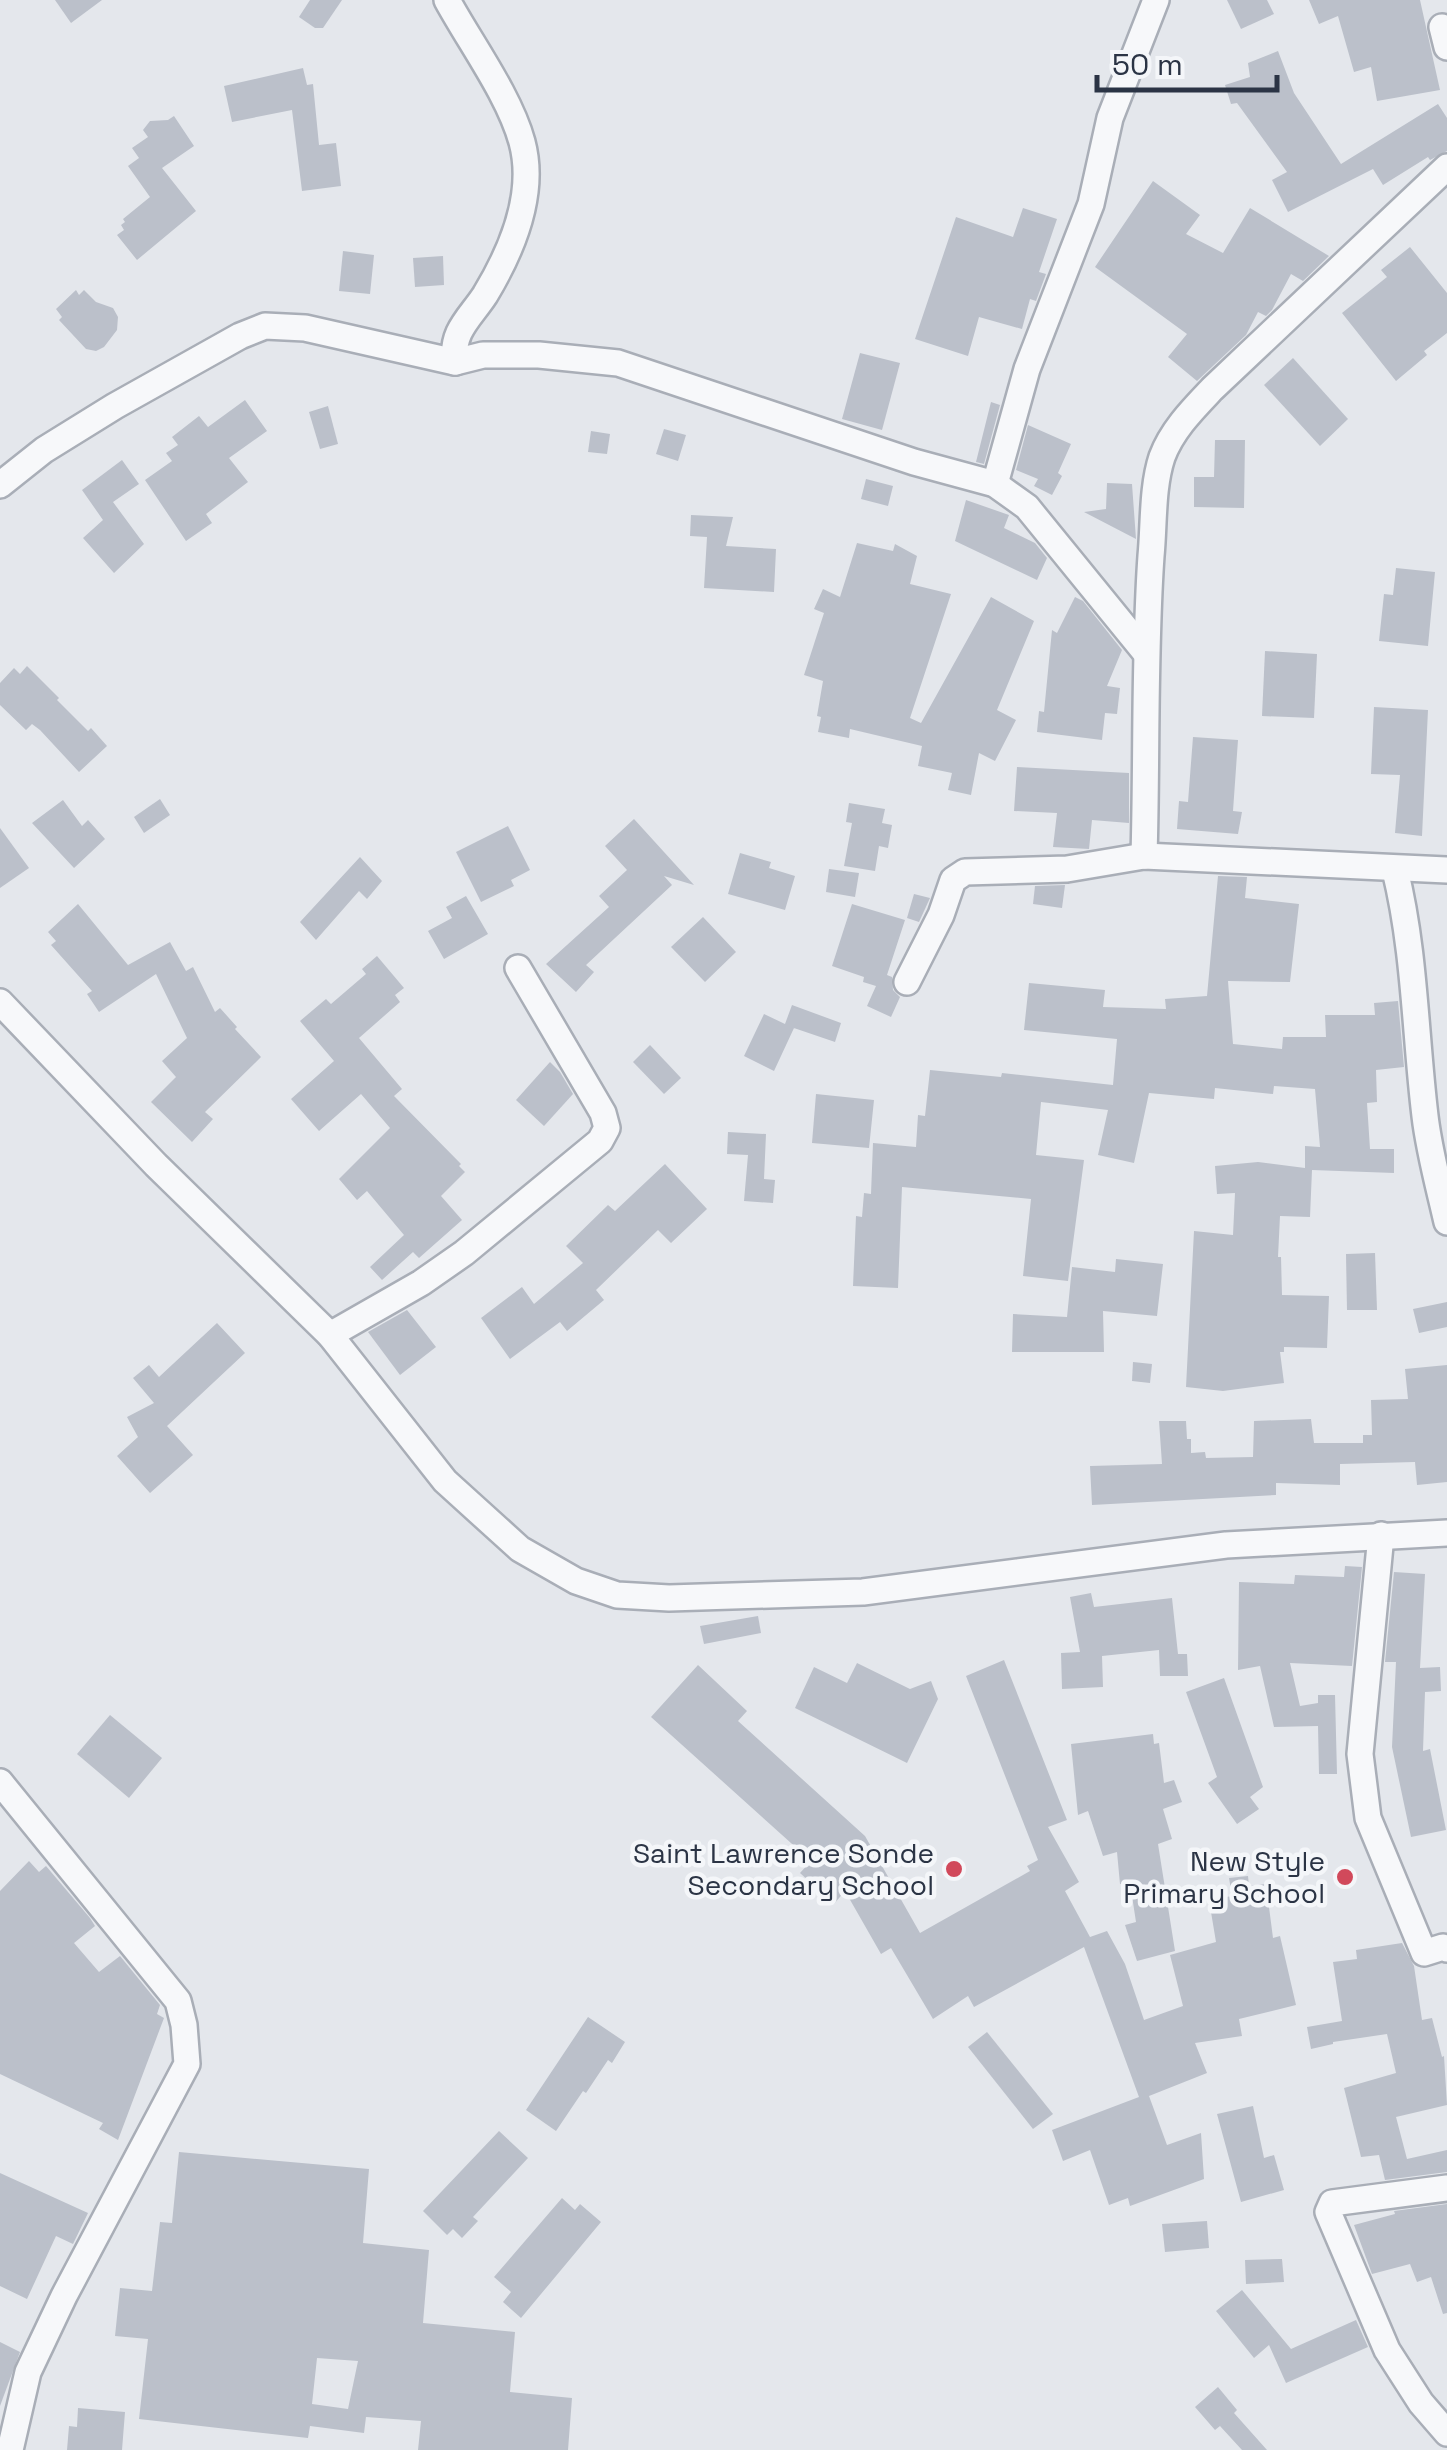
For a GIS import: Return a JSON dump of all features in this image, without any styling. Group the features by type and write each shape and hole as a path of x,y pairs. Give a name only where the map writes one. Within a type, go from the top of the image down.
{"street":[{"path":"447,0 514,121 523,147 524,176 518,224 490,287 454,340 454,362"},
{"path":"994,484 1027,369 1091,204 1110,118 1156,0"},
{"path":"1144,856 1144,652 1162,457 1180,424 1212,388 1447,166"},
{"path":"0,484 44,450 115,406 254,329 285,325 454,362 483,355 618,362 914,462 994,484 1027,508 1144,652"},
{"path":"906,982 941,915 953,880 966,872 1067,870 1144,856 1447,870"},
{"path":"1396,870 1415,986 1425,1119 1447,1222"},
{"path":"330,1335 464,1253 600,1142 607,1128 603,1113 518,968"},
{"path":"0,1002 131,1140 330,1335 445,1481 520,1548 576,1581 617,1594 669,1598 864,1592 1226,1544 1447,1533"},
{"path":"1382,1534 1360,1754 1363,1790 1368,1818 1424,1953 1447,1949"},
{"path":"0,1782 178,2002 187,2064 28,2372 10,2450"},
{"path":"1447,2188 1332,2203 1328,2212 1396,2366 1447,2433"}],"building":[{"path":"55,0 102,0 71,23"},
{"path":"310,0 342,0 323,28 315,28 299,17"},
{"path":"1227,0 1267,0 1274,14 1241,29"},
{"path":"1309,0 1420,0 1440,90 1377,101 1371,67 1354,72 1338,16 1319,24"},
{"path":"1278,51 1294,93 1341,164 1438,104 1447,118 1447,151 1430,160 1428,157 1383,185 1373,169 1288,212 1272,180 1287,172 1237,103 1231,104 1225,85 1250,77 1248,63"},
{"path":"303,68 307,85 313,84 319,145 336,143 341,186 302,191 292,110 232,122 224,86"},
{"path":"174,116 194,146 162,168 196,211 137,260 117,235 124,230 123,219 150,197 128,166 139,158 132,148 148,137 143,130 150,121"},
{"path":"1153,181 1200,215 1186,234 1223,253 1250,208 1329,256 1303,281 1291,274 1272,310 1266,316 1258,312 1246,335 1197,381 1168,357 1187,334 1095,267"},
{"path":"1023,208 1057,219 1039,272 1046,274 1036,301 1030,299 1022,329 979,317 968,356 915,339 956,217 1013,237"},
{"path":"1410,247 1447,293 1447,333 1396,381 1342,313 1387,277 1381,270"},
{"path":"343,251 374,255 370,294 339,291"},
{"path":"443,256 444,285 415,287 413,258"},
{"path":"76,290 79,295 84,290 96,302 113,308 118,317 117,330 96,351 86,349 59,320 62,317 56,309"},
{"path":"860,353 900,363 882,430 842,419"},
{"path":"1293,358 1348,419 1320,446 1264,385"},
{"path":"245,400 267,431 229,458 248,482 206,514 212,523 186,541 145,480 172,461 166,453 178,445 172,437 199,416 208,427"},
{"path":"991,402 1000,405 984,464 976,462"},
{"path":"328,406 338,444 320,449 309,412"},
{"path":"1028,425 1071,444 1052,495 1034,486 1038,479 1016,470"},
{"path":"664,429 686,435 678,461 656,454"},
{"path":"591,431 610,434 607,454 588,452"},
{"path":"1215,440 1245,440 1244,508 1194,507 1194,477 1214,477"},
{"path":"122,460 139,484 113,502 144,544 114,573 83,538 103,520 82,490"},
{"path":"866,479 893,486 888,506 861,499"},
{"path":"1107,483 1132,484 1136,539 1084,512 1106,509"},
{"path":"966,500 1009,515 1004,528 1035,543 1047,558 1037,580 955,541"},
{"path":"691,515 733,517 726,546 776,549 774,592 704,588 707,537 690,536"},
{"path":"857,543 893,551 895,544 917,556 910,584 951,594 910,718 921,723 991,597 1034,621 997,710 1016,720 995,761 979,753 971,795 948,790 952,773 918,766 922,746 850,729 849,738 818,732 823,681 804,675 824,613 814,609 823,589 840,597"},
{"path":"1396,568 1435,572 1428,646 1379,641 1384,594 1393,595"},
{"path":"1075,597 1083,601 1122,650 1107,686 1120,688 1117,714 1105,713 1102,740 1037,732 1039,711 1044,712 1052,630 1057,633"},
{"path":"1265,651 1317,654 1314,718 1262,716"},
{"path":"27,666 107,746 79,772 40,730 32,724 26,730 0,705 0,683 14,668 20,674"},
{"path":"1374,707 1428,710 1422,836 1395,833 1400,775 1371,774"},
{"path":"1193,737 1238,740 1233,811 1242,812 1238,834 1177,829 1179,801 1188,802"},
{"path":"1017,767 1129,773 1129,823 1092,820 1089,849 1053,847 1057,813 1014,811"},
{"path":"160,799 170,815 144,833 134,817"},
{"path":"63,800 82,826 88,820 105,839 74,868 32,823"},
{"path":"849,803 885,809 882,823 892,825 888,848 879,846 875,871 844,866 852,823 846,822"},
{"path":"634,819 694,885 664,876 672,885 586,965 594,972 576,992 546,964 609,907 599,896 627,870 605,846"},
{"path":"508,826 530,870 511,880 514,886 481,902 456,852"},
{"path":"0,828 29,868 0,888"},
{"path":"740,853 771,862 769,868 795,876 785,910 728,894"},
{"path":"360,857 382,881 367,899 359,891 316,940 300,922"},
{"path":"829,869 859,873 855,897 826,892"},
{"path":"1218,876 1247,877 1245,898 1299,904 1290,982 1228,981 1233,1044 1282,1049 1283,1037 1326,1037 1325,1015 1375,1015 1374,1003 1398,1001 1404,1067 1376,1070 1377,1102 1367,1103 1370,1149 1394,1149 1394,1173 1312,1170 1310,1217 1280,1216 1278,1257 1282,1295 1329,1296 1327,1348 1284,1347 1284,1352 1280,1352 1284,1383 1223,1391 1186,1387 1194,1231 1233,1235 1235,1193 1217,1194 1215,1166 1258,1162 1305,1168 1305,1146 1320,1147 1315,1089 1274,1086 1273,1094 1215,1088 1214,1099 1149,1093 1134,1163 1098,1155 1108,1110 1041,1102 1036,1155 1084,1160 1068,1281 1023,1276 1031,1199 902,1187 898,1288 853,1286 856,1216 862,1217 864,1193 871,1194 873,1143 916,1147 918,1115 925,1116 930,1070 1113,1085 1117,1039 1024,1030 1029,983 1105,990 1103,1007 1166,1009 1165,999 1207,996"},
{"path":"1065,885 1062,908 1033,904 1035,886"},
{"path":"914,894 930,898 919,922 907,918"},
{"path":"466,896 488,934 444,959 428,931 452,918 446,907"},
{"path":"78,904 128,965 170,942 186,971 193,967 215,1012 220,1008 261,1057 205,1112 213,1119 192,1142 151,1102 176,1077 162,1061 187,1038 156,974 99,1012 87,994 92,991 51,945 56,941 48,932"},
{"path":"852,904 905,920 887,975 892,977 893,990 900,997 891,1017 867,1006 876,986 863,982 864,977 832,966"},
{"path":"703,917 736,952 705,982 671,947"},
{"path":"377,956 404,988 395,995 400,1002 359,1038 402,1089 394,1096 465,1172 441,1196 462,1220 419,1258 413,1252 382,1280 370,1267 404,1235 367,1191 357,1200 339,1179 390,1128 361,1094 319,1131 291,1099 334,1061 300,1021 326,999 331,1004 366,974 362,969"},
{"path":"792,1005 841,1023 835,1042 794,1028 774,1071 744,1056 764,1014 785,1024"},
{"path":"650,1045 681,1078 664,1094 633,1062"},
{"path":"550,1062 573,1094 544,1126 516,1100"},
{"path":"816,1094 874,1100 869,1148 812,1143"},
{"path":"728,1132 766,1134 764,1179 775,1180 773,1203 744,1201 748,1155 727,1154"},
{"path":"665,1164 707,1209 671,1243 658,1230 596,1290 604,1300 567,1331 560,1322 510,1359 481,1318 522,1287 534,1304 583,1263 566,1246 608,1205 615,1211"},
{"path":"1375,1253 1377,1310 1347,1310 1346,1254"},
{"path":"1116,1259 1163,1264 1157,1316 1103,1311 1104,1352 1012,1352 1013,1314 1067,1317 1072,1267 1115,1272"},
{"path":"1447,1302 1447,1327 1419,1333 1413,1309"},
{"path":"407,1310 436,1347 400,1375 368,1332"},
{"path":"217,1323 245,1353 167,1426 193,1455 150,1493 117,1456 138,1437 127,1417 154,1403 133,1378 149,1365 159,1377"},
{"path":"1133,1362 1152,1364 1150,1383 1132,1381"},
{"path":"1447,1365 1447,1482 1417,1485 1415,1462 1340,1464 1340,1485 1276,1483 1276,1495 1092,1505 1090,1466 1162,1464 1159,1421 1186,1421 1191,1453 1205,1452 1206,1458 1253,1457 1254,1421 1311,1419 1314,1443 1363,1443 1363,1435 1372,1435 1371,1400 1408,1399 1405,1369"},
{"path":"1345,1566 1362,1567 1352,1666 1290,1663 1300,1706 1318,1703 1318,1695 1335,1695 1337,1774 1319,1774 1318,1726 1274,1727 1260,1666 1238,1670 1239,1582 1294,1584 1295,1575 1344,1577"},
{"path":"1394,1572 1425,1574 1420,1668 1440,1667 1441,1691 1425,1692 1423,1751 1430,1749 1446,1830 1411,1837 1392,1747 1396,1662 1385,1662"},
{"path":"1091,1593 1094,1607 1172,1598 1178,1654 1187,1654 1188,1676 1160,1676 1159,1650 1102,1656 1103,1687 1062,1689 1061,1653 1080,1652 1070,1597"},
{"path":"758,1616 761,1633 704,1644 700,1626"},
{"path":"1004,1660 1067,1820 1048,1827 1079,1882 1065,1891 1090,1937 1107,1931 1125,1964 1144,2020 1183,2006 1170,1955 1216,1942 1209,1900 1232,1896 1229,1878 1248,1876 1249,1886 1266,1884 1273,1938 1280,1936 1296,2005 1239,2019 1242,2036 1195,2043 1207,2073 1149,2096 1167,2145 1201,2133 1204,2179 1130,2206 1128,2198 1109,2205 1090,2150 1063,2161 1052,2130 1139,2097 1084,1947 974,2007 968,1996 933,2019 891,1948 881,1954 845,1891 834,1904 800,1873 811,1861 651,1717 698,1665 747,1711 738,1721 865,1836 920,1933 1030,1871 1027,1866 1038,1860 966,1676"},
{"path":"857,1663 910,1689 931,1681 938,1699 907,1763 795,1708 814,1667 847,1683"},
{"path":"1224,1678 1263,1787 1250,1797 1259,1809 1237,1824 1208,1783 1217,1777 1186,1692"},
{"path":"110,1715 162,1758 129,1798 77,1754"},
{"path":"1153,1734 1154,1744 1159,1743 1164,1783 1174,1780 1182,1802 1163,1809 1172,1839 1158,1844 1175,1951 1137,1961 1125,1925 1136,1922 1130,1883 1120,1884 1117,1852 1103,1856 1088,1811 1078,1815 1071,1744"},
{"path":"29,1861 39,1872 46,1866 90,1918 95,1926 74,1943 99,1972 120,1956 160,2005 157,2014 164,2018 118,2140 99,2129 103,2123 0,2074 0,1891"},
{"path":"1402,1943 1414,1966 1422,2020 1432,2018 1444,2056 1447,2105 1396,2117 1407,2159 1447,2150 1447,2172 1385,2180 1379,2155 1361,2157 1344,2088 1396,2073 1387,2034 1311,2049 1307,2027 1342,2021 1333,1962 1357,1959 1356,1950"},
{"path":"588,2017 625,2042 612,2063 608,2060 586,2093 583,2091 556,2131 526,2110"},
{"path":"987,2032 1053,2114 1033,2129 968,2047"},
{"path":"1253,2106 1264,2158 1274,2155 1284,2190 1241,2202 1217,2114"},
{"path":"499,2131 528,2158 473,2217 478,2221 462,2238 453,2229 447,2235 423,2211"},
{"path":"179,2152 369,2169 363,2243 429,2250 423,2323 515,2332 510,2392 572,2398 568,2450 418,2450 421,2421 366,2417 364,2433 310,2426 308,2438 139,2419 148,2339 115,2336 120,2288 152,2291 160,2222 172,2223","holes":["317,2358 358,2361 348,2409 312,2404"]},
{"path":"0,2173 88,2213 73,2244 56,2236 27,2299 0,2286"},
{"path":"562,2198 575,2210 580,2204 601,2222 521,2318 503,2302 511,2292 494,2277"},
{"path":"1447,2204 1447,2313 1443,2314 1431,2277 1417,2282 1410,2264 1372,2274 1354,2225 1395,2214 1394,2211"},
{"path":"1207,2221 1209,2248 1165,2252 1162,2224"},
{"path":"1282,2259 1284,2282 1246,2284 1245,2260"},
{"path":"1242,2290 1291,2349 1356,2320 1368,2347 1286,2383 1269,2345 1254,2358 1216,2311"},
{"path":"0,2342 20,2352 0,2406"},
{"path":"1218,2387 1237,2410 1234,2413 1267,2450 1242,2450 1220,2426 1215,2430 1195,2407"},
{"path":"78,2408 125,2412 122,2450 67,2450 69,2426 77,2427"}],"place":[{"name":"Saint Lawrence Sonde Secondary School","path":"954,1869"},
{"name":"New Style Primary School","path":"1345,1877"}]}
